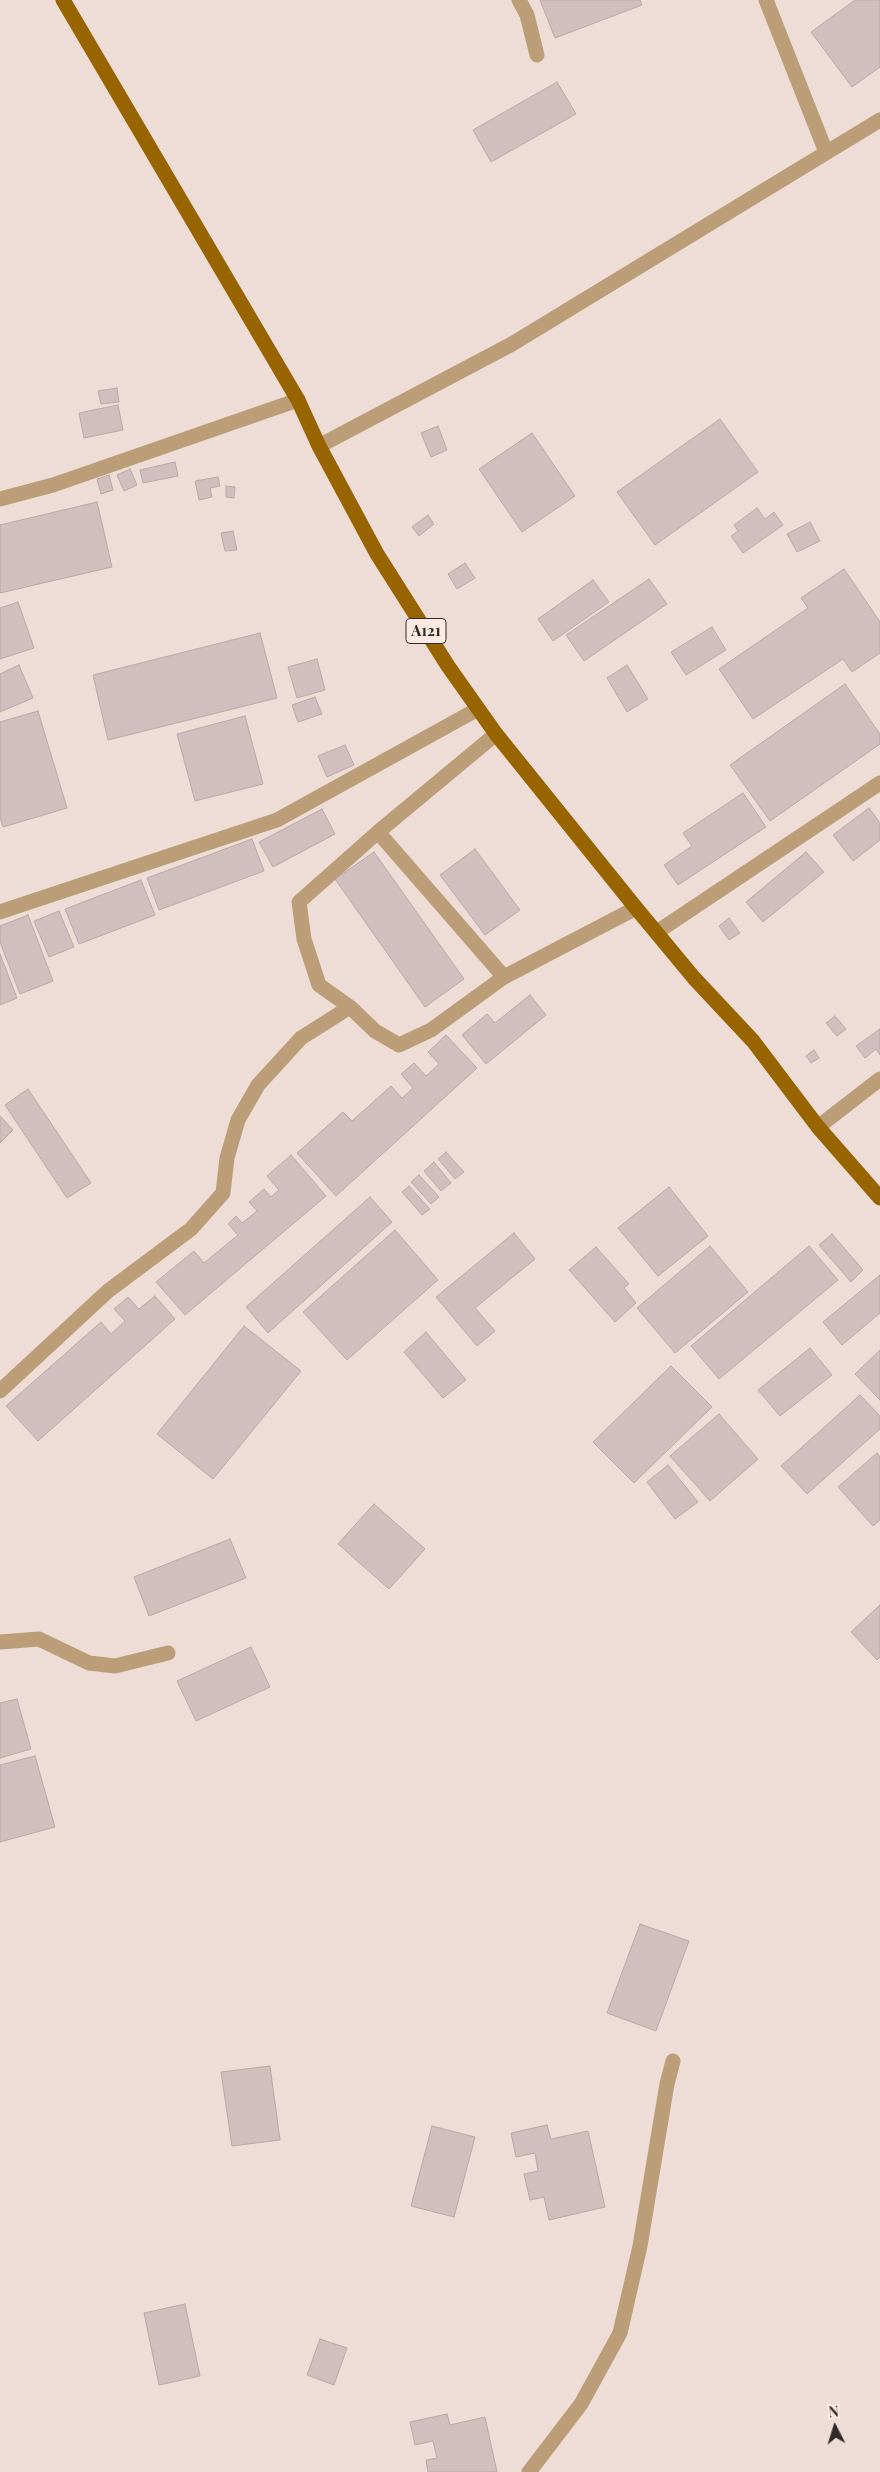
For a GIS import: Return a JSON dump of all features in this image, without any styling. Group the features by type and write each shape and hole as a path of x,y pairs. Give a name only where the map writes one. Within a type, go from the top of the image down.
{"main road":[{"name":"A121","path":"63,0 298,400 318,446 377,554 448,666 496,734 636,908 694,978 753,1041 818,1127 880,1198"}],"street":[{"path":"519,0 527,15 537,55"},
{"path":"766,0 826,152"},
{"path":"318,446 512,344 880,120"},
{"path":"0,499 53,486 298,400"},
{"path":"0,912 277,820 478,708"},
{"path":"496,734 378,832 300,902 304,939 319,985 350,1007 375,1031 399,1045 431,1030 504,977 636,908"},
{"path":"657,932 880,783"},
{"path":"378,832 504,977"},
{"path":"0,1391 108,1291 191,1229 222,1193 227,1158 238,1120 258,1085 301,1038 350,1007"},
{"path":"818,1127 880,1079"},
{"path":"0,1642 39,1639 89,1663 114,1666 168,1653"},
{"path":"529,2472 582,2404 620,2333 640,2246 666,2084 673,2061"}],"building":[{"path":"540,0 640,0 642,5 555,38"},
{"path":"855,0 880,0 880,67 852,87 811,32"},
{"path":"557,82 576,114 491,162 473,130"},
{"path":"117,388 119,402 101,404 98,391"},
{"path":"118,405 123,430 84,438 79,413"},
{"path":"720,419 758,472 655,545 617,492"},
{"path":"438,426 447,450 431,457 421,433"},
{"path":"532,433 575,496 522,532 479,469"},
{"path":"175,462 178,476 143,483 140,470"},
{"path":"130,469 137,485 124,491 117,475"},
{"path":"109,475 113,490 101,494 97,479"},
{"path":"218,477 220,486 210,488 212,497 199,500 195,481"},
{"path":"226,486 235,487 234,498 226,497"},
{"path":"97,502 112,567 0,593 0,525"},
{"path":"757,508 765,519 774,512 783,525 743,553 731,536 738,531 734,525"},
{"path":"428,515 434,524 419,536 412,527"},
{"path":"810,522 820,541 797,552 787,534"},
{"path":"233,531 237,550 225,551 221,533"},
{"path":"465,563 475,578 457,589 448,574"},
{"path":"844,569 880,622 880,653 852,672 843,659 753,719 719,669 808,608 801,598"},
{"path":"649,579 667,604 584,661 566,635"},
{"path":"593,580 609,602 553,641 538,619"},
{"path":"18,602 34,648 0,659 0,608"},
{"path":"712,627 726,650 686,675 671,652"},
{"path":"260,633 277,698 108,740 93,675"},
{"path":"317,659 325,690 297,698 288,667"},
{"path":"19,665 33,698 0,712 0,674"},
{"path":"627,665 648,699 627,712 607,678"},
{"path":"845,684 880,734 880,744 770,821 730,765"},
{"path":"315,697 322,714 298,722 292,705"},
{"path":"38,711 67,808 3,827 0,817 0,722"},
{"path":"245,716 263,784 195,801 177,734"},
{"path":"345,745 354,765 327,777 318,756"},
{"path":"743,793 766,827 678,885 664,865 692,846 683,833"},
{"path":"869,808 880,823 880,840 853,861 833,835"},
{"path":"322,809 335,834 273,867 259,842"},
{"path":"252,839 264,871 159,910 147,878"},
{"path":"475,849 520,910 485,935 440,875"},
{"path":"374,852 464,979 425,1007 335,879"},
{"path":"806,852 824,872 763,922 746,902"},
{"path":"141,880 155,915 79,944 65,909"},
{"path":"59,911 74,947 49,957 34,921"},
{"path":"28,915 53,981 20,994 0,942 0,926"},
{"path":"729,918 740,933 729,940 719,926"},
{"path":"0,954 17,998 0,1005"},
{"path":"530,995 546,1015 486,1064 462,1035 487,1014 495,1023"},
{"path":"835,1016 846,1029 837,1036 826,1023"},
{"path":"880,1029 880,1055 876,1049 865,1058 856,1046"},
{"path":"446,1035 477,1068 336,1196 297,1153 343,1112 352,1121 391,1086 402,1098 413,1088 401,1074 414,1063 426,1076 439,1064 428,1052"},
{"path":"814,1050 819,1058 811,1063 806,1056"},
{"path":"28,1089 91,1183 67,1198 5,1105"},
{"path":"0,1116 13,1130 0,1143"},
{"path":"446,1152 464,1172 455,1179 438,1159"},
{"path":"291,1155 326,1196 185,1315 156,1282 194,1251 204,1263 238,1235 228,1224 236,1216 242,1223 257,1211 249,1202 264,1189 271,1197 279,1190 267,1176"},
{"path":"434,1162 451,1183 441,1191 424,1171"},
{"path":"419,1175 439,1197 431,1204 411,1182"},
{"path":"409,1186 430,1209 422,1215 402,1192"},
{"path":"669,1187 708,1236 658,1276 618,1228"},
{"path":"370,1197 392,1222 268,1333 246,1307"},
{"path":"395,1230 438,1280 347,1360 303,1312"},
{"path":"514,1233 535,1259 475,1308 495,1331 477,1346 436,1297"},
{"path":"832,1234 863,1270 851,1282 819,1245"},
{"path":"710,1246 748,1292 675,1353 637,1308"},
{"path":"809,1246 838,1280 719,1379 691,1346"},
{"path":"596,1247 629,1284 624,1288 636,1303 615,1322 569,1270"},
{"path":"880,1275 880,1313 842,1345 823,1322"},
{"path":"155,1296 175,1319 38,1441 6,1406 101,1322 111,1334 125,1321 114,1309 128,1297 139,1309"},
{"path":"244,1326 301,1371 213,1479 157,1434"},
{"path":"426,1332 466,1380 443,1398 404,1352"},
{"path":"810,1348 832,1375 780,1416 758,1390"},
{"path":"880,1350 880,1400 855,1374"},
{"path":"671,1366 712,1407 634,1483 593,1442"},
{"path":"860,1395 880,1416 880,1429 807,1494 781,1466"},
{"path":"719,1414 758,1459 710,1501 670,1456"},
{"path":"877,1453 880,1457 880,1520 873,1526 838,1487"},
{"path":"668,1465 698,1502 675,1519 647,1482"},
{"path":"374,1504 425,1549 389,1589 338,1544"},
{"path":"230,1539 246,1578 149,1616 134,1577"},
{"path":"880,1605 880,1657 877,1660 851,1632"},
{"path":"251,1647 270,1687 196,1721 177,1681"},
{"path":"17,1699 31,1749 0,1758 0,1703"},
{"path":"35,1756 55,1827 0,1842 0,1765"},
{"path":"640,1924 689,1941 656,2031 607,2013"},
{"path":"270,2066 280,2140 232,2146 221,2072"},
{"path":"547,2125 551,2139 588,2131 605,2207 549,2220 544,2197 530,2200 524,2174 538,2171 535,2153 516,2157 511,2133"},
{"path":"432,2126 475,2137 454,2217 411,2206"},
{"path":"185,2304 200,2376 159,2385 144,2313"},
{"path":"320,2339 347,2348 334,2385 307,2375"},
{"path":"447,2414 450,2425 485,2417 497,2472 428,2472 426,2460 437,2458 433,2441 415,2445 410,2422"}]}
